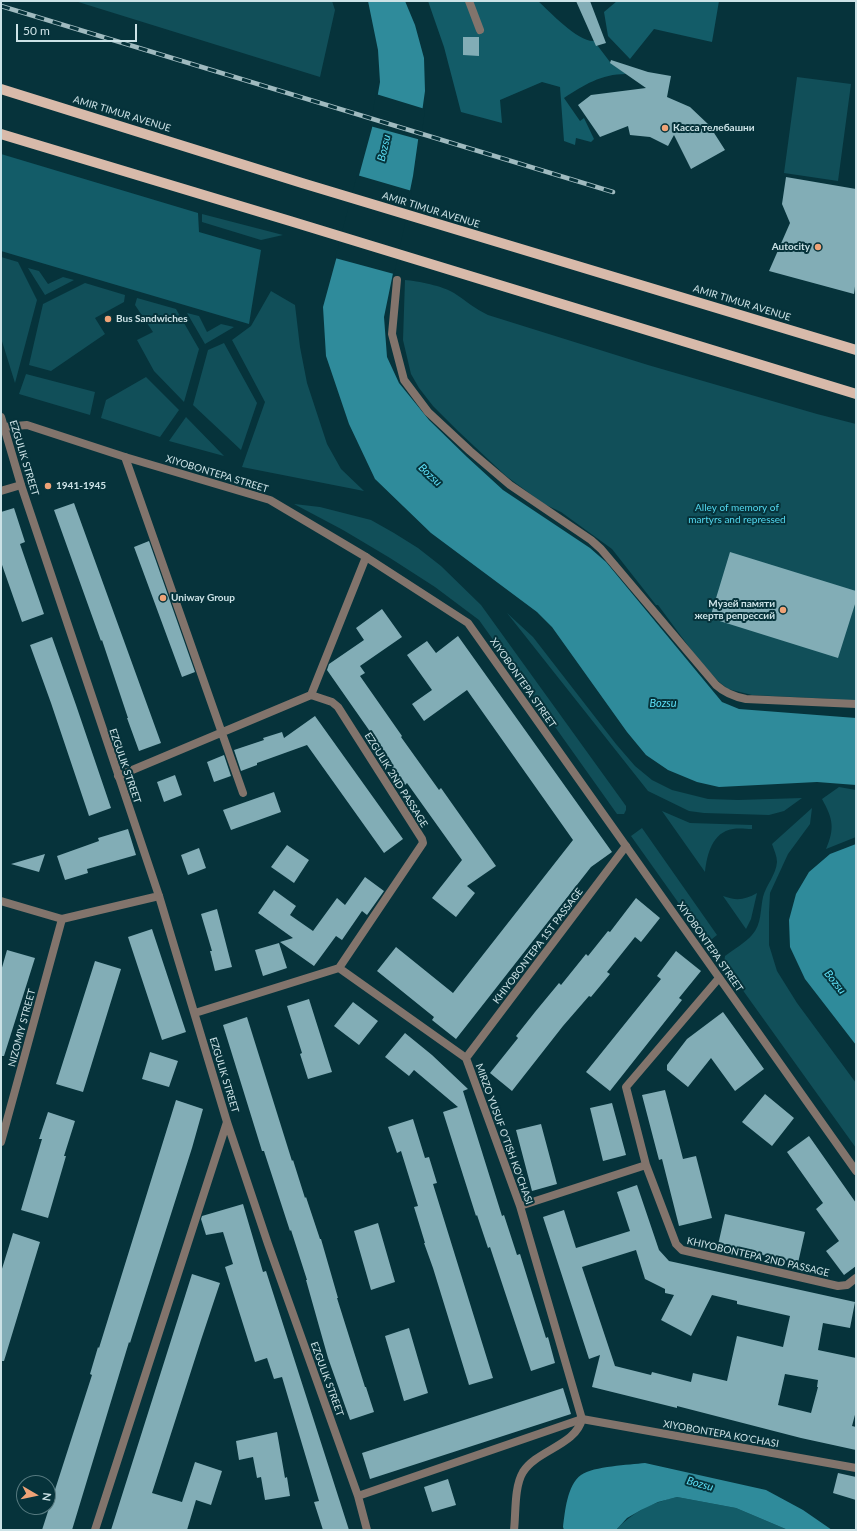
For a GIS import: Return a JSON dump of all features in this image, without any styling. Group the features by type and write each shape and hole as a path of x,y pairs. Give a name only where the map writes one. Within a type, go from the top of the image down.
{"main road":[{"name":"AMIR TIMUR AVENUE","path":"1,89 472,235 856,350"},
{"path":"1,134 460,272 856,394"}],"street":[{"path":"469,1 480,30"},
{"path":"398,280 392,334 404,380 428,412 470,451 510,485 579,532 601,549 716,685 723,691 746,699 856,704"},
{"name":"EZGULIK STREET","path":"1,417 21,485 159,896 227,1122 268,1244 358,1496 367,1530"},
{"name":"XIYOBONTEPA STREET","path":"4,427 27,425 125,457 270,500 366,557 468,623 856,1171"},
{"path":"125,457 243,793"},
{"path":"1,491 21,485"},
{"path":"118,776 311,695 366,557"},
{"name":"EZGULIK 2ND PASSAGE","path":"311,695 332,702 338,707 422,839 422,842 339,968"},
{"name":"KHIYOBONTEPA 1ST PASSAGE","path":"466,1058 626,846"},
{"path":"1,901 62,919 159,896"},
{"name":"NIZOMIY STREET","path":"1,1142 62,919"},
{"path":"195,1013 339,968"},
{"name":"MIRZO YUSUF O'TISH KO'CHASI","path":"339,968 466,1058 520,1206 582,1419"},
{"name":"KHIYOBONTEPA 2ND PASSAGE","path":"719,978 626,1086 646,1165 676,1244 682,1250 838,1286 847,1285 856,1278"},
{"name":"EZGULIK STREET","path":"95,1530 227,1122"},
{"path":"520,1206 646,1165"},
{"path":"358,1496 582,1419"},
{"path":"514,1530 518,1482 524,1471 537,1458 568,1439 580,1427 582,1419"},
{"name":"XIYOBONTEPA KO'CHASI","path":"582,1419 856,1468"}],"green space":[{"path":"75,1 332,1 335,10 320,77"},
{"path":"797,77 851,84 838,181 784,173"},
{"path":"202,214 283,235 261,240 202,222"},
{"path":"1,257 18,262 37,300 15,383 1,338"},
{"path":"28,268 39,271 48,284 63,277 74,280 45,295"},
{"name":"Alley of memory of martyrs and repressed","path":"405,280 417,281 449,290 488,315 648,365 856,424 856,708 833,699 752,695 728,689 718,681 698,659 658,605 656,605 612,549 561,512 544,504 506,476 433,406 419,388 411,374 403,340"},
{"path":"85,283 125,295 124,302 95,318 105,334 51,371 29,365 43,304"},
{"path":"271,291 295,305 300,347 307,383 327,444 341,469 364,491 242,467 265,402 232,340 251,326"},
{"path":"137,298 176,309 199,349 184,402 154,371 137,340 153,332 135,305"},
{"path":"187,313 199,316 207,332 221,324 234,327 205,344"},
{"path":"224,343 257,403 241,450 193,405 208,350"},
{"path":"26,374 95,392 90,415 19,394"},
{"path":"146,377 179,410 160,437 101,418 106,400"},
{"path":"186,417 224,456 169,441"},
{"path":"294,504 320,507 371,520 418,548 441,566 481,605 626,806 624,814 617,814 479,620 435,587 390,558 343,530"},
{"path":"507,613 533,637 616,744 635,766 652,780 672,790 708,799 738,800 802,798 784,811 769,815 704,813 689,811 648,791"},
{"path":"839,787 856,790 856,837 826,849 831,835 832,824 829,812 822,799"},
{"path":"812,808 810,824 788,854 770,893 769,945 777,971 797,1003 856,1083 856,1148 724,964 725,956 749,938 758,926 763,897 773,876 777,862 772,844"},
{"path":"662,811 690,823 752,825 752,829 733,829 726,831 715,839 709,852 705,872"},
{"path":"642,828 717,935 707,943 631,836"},
{"path":"757,893 751,919 746,929 723,896 732,899 740,899"}],"shaded area":[{"path":"428,1 538,1 572,32 587,40 594,41 610,62 626,74 617,74 593,81 564,98 580,121 584,118 594,139 591,142 576,138 575,145 564,141 560,87 542,82 500,100 502,123 461,112 444,47"},
{"path":"617,1 719,1 712,42 654,29 630,59 608,36 604,12"},
{"path":"1,154 198,213 199,232 261,250 249,324 1,251"},
{"path":"677,1497 736,1508 788,1530 616,1530 636,1513 651,1505"}],"water":[{"name":"Bozsu","path":"368,1 405,1 415,25 424,58 425,91 413,176 384,317 387,357 399,383 429,420 503,490 590,548 606,562 722,702 739,709 856,718 856,785 817,782 719,787 697,782 668,770 646,755 627,732 552,627 537,612 431,533 375,479 349,424 326,356 323,307 372,128 380,82 378,50"},
{"name":"Bozsu","path":"856,844 856,1045 805,979 790,947 789,920 796,894 809,872 830,854"},
{"name":"Bozsu","path":"645,1463 766,1490 803,1510 832,1530 788,1530 736,1508 677,1497 658,1502 641,1510 627,1518 616,1530 564,1530 563,1527 568,1499 576,1479 587,1472 594,1470 621,1465"}],"pier":[{"path":"376,94 425,109 421,140 370,126"},
{"path":"357,175 412,191 394,274 335,258"}],"building":[{"path":"576,1 590,1 606,43 596,46"},
{"path":"463,37 479,37 479,56 463,55"},
{"path":"611,60 648,72 671,76 667,97 690,107 709,125 725,150 691,169 674,135 668,146 650,137 630,135 628,126 600,137 578,105 591,95 646,88 610,63"},
{"name":"Autocity","path":"786,177 856,189 856,279 854,294 769,271 790,223 782,204"},
{"path":"74,503 161,743 139,751 102,640 101,641 54,510"},
{"path":"14,508 25,542 20,544 44,614 22,622 1,562 1,512"},
{"path":"149,541 195,672 182,677 134,547"},
{"name":"Музей памяти жертв репрессий","path":"730,552 856,591 856,601 838,658 710,618"},
{"path":"382,609 402,637 360,666 365,673 360,676 402,736 401,737 439,790 441,788 496,866 467,886 475,893 456,917 432,898 462,860 407,783 405,785 390,765 392,763 327,670 329,664 364,640 356,628"},
{"path":"458,636 612,852 591,867 456,1039 432,1020 434,1017 377,971 396,947 453,993 573,840 467,690 424,721 412,704 432,690 407,655 427,641 436,653"},
{"path":"52,637 111,808 89,816 30,645"},
{"path":"315,716 403,839 384,853 307,745 257,763 257,765 241,771 234,750 282,732 284,738"},
{"path":"224,755 231,776 214,782 207,762"},
{"path":"175,775 182,795 164,802 157,782"},
{"path":"274,792 281,812 231,830 223,810"},
{"path":"128,829 136,855 87,869 88,873 65,880 57,856 99,841 98,838"},
{"path":"287,845 309,860 294,883 271,867"},
{"path":"199,848 206,868 188,875 181,855"},
{"path":"45,854 39,872 11,864"},
{"path":"365,877 384,891 367,915 362,911 342,940 336,936 314,966 280,942 293,938 258,913 274,890 296,906 290,915 313,931 337,898 345,905"},
{"path":"636,898 660,918 641,942 635,937 607,972 610,974 591,997 589,996 563,1026 512,1091 490,1073 518,1038 516,1036 559,983 561,985 586,954 588,956 608,931 610,932"},
{"path":"217,909 232,967 215,971 210,951 212,951 201,914"},
{"path":"152,929 186,1032 162,1040 128,937"},
{"path":"279,943 287,968 263,976 255,950"},
{"path":"7,950 35,958 4,1056 1,1056 1,971"},
{"path":"676,951 701,971 679,998 682,1000 610,1091 586,1072 661,979 657,976"},
{"path":"95,961 121,969 83,1092 56,1084"},
{"path":"309,999 332,1072 308,1079 300,1054 302,1053 287,1006"},
{"path":"353,1002 378,1021 359,1045 334,1026"},
{"path":"723,1012 764,1069 735,1091 711,1058 688,1087 667,1070 667,1065 687,1039"},
{"path":"247,1017 292,1161 293,1160 305,1198 306,1197 321,1239 337,1298 374,1412 350,1420 328,1358 307,1280 291,1230 290,1231 264,1151 262,1151 223,1025"},
{"path":"405,1033 432,1055 468,1089 463,1091 502,1216 504,1215 517,1255 520,1254 546,1338 548,1337 555,1363 531,1371 490,1247 488,1248 477,1215 476,1216 443,1112 458,1107 414,1070 409,1076 385,1057"},
{"path":"150,1052 178,1061 169,1087 142,1079"},
{"path":"665,1090 683,1159 696,1156 712,1218 679,1226 662,1159 659,1160 642,1095"},
{"path":"765,1094 794,1118 772,1146 742,1122"},
{"path":"176,1100 203,1109 130,1343 129,1342 72,1530 42,1530 47,1515 56,1515 56,1487 92,1375 90,1374 98,1347 99,1348"},
{"path":"612,1103 626,1155 603,1161 590,1108"},
{"path":"48,1112 75,1121 64,1156 66,1156 48,1218 21,1210 42,1139 39,1139"},
{"path":"413,1119 425,1158 429,1157 437,1183 433,1184 493,1378 469,1385 424,1243 414,1207 418,1206 401,1151 397,1153 388,1127"},
{"path":"541,1124 557,1184 532,1191 516,1130"},
{"path":"809,1136 856,1203 856,1266 844,1275 826,1251 839,1241 816,1209 823,1203 787,1152"},
{"path":"637,1185 659,1250 669,1261 855,1302 850,1328 823,1323 818,1350 856,1358 856,1411 852,1426 856,1427 856,1450 801,1438 677,1406 677,1408 592,1387 600,1355 589,1359 543,1217 564,1210 576,1248 630,1231 617,1192","holes":["636,1250 645,1279 665,1289 665,1293 674,1295 661,1320 691,1336 712,1295 737,1301 737,1304 790,1316 783,1347 737,1336 727,1381 693,1373 691,1382 652,1372 651,1375 615,1366 582,1267","785,1374 818,1380 818,1387 811,1413 778,1405"]},
{"path":"243,1204 263,1272 266,1271 349,1530 323,1530 314,1502 319,1501 282,1377 274,1379 267,1358 255,1362 225,1267 233,1264 223,1232 206,1235 201,1219 202,1216"},
{"path":"725,1214 805,1232 798,1263 718,1245"},
{"path":"378,1223 395,1282 371,1290 354,1231"},
{"path":"13,1233 40,1242 4,1361 1,1361 1,1272"},
{"path":"192,1274 220,1283 152,1493 182,1502 195,1462 222,1471 211,1505 196,1500 187,1530 111,1530"},
{"path":"409,1328 428,1393 404,1401 385,1336"},
{"path":"563,1388 571,1414 370,1479 362,1453"},
{"path":"277,1432 285,1478 287,1477 290,1496 265,1500 261,1477 257,1478 253,1457 239,1460 236,1441"},
{"path":"838,1473 856,1477 856,1500 833,1493"},
{"path":"448,1479 456,1505 432,1512 424,1487"}],"railway":[{"path":"1,6 613,192"}],"place":[{"name":"Касса телебашни","path":"665,128"},
{"name":"Autocity","path":"818,247"},
{"name":"Bus Sandwiches","path":"108,319"},
{"name":"1941-1945","path":"48,486"},
{"name":"Uniway Group","path":"163,598"},
{"name":"Музей памяти жертв репрессий","path":"783,610"}]}
